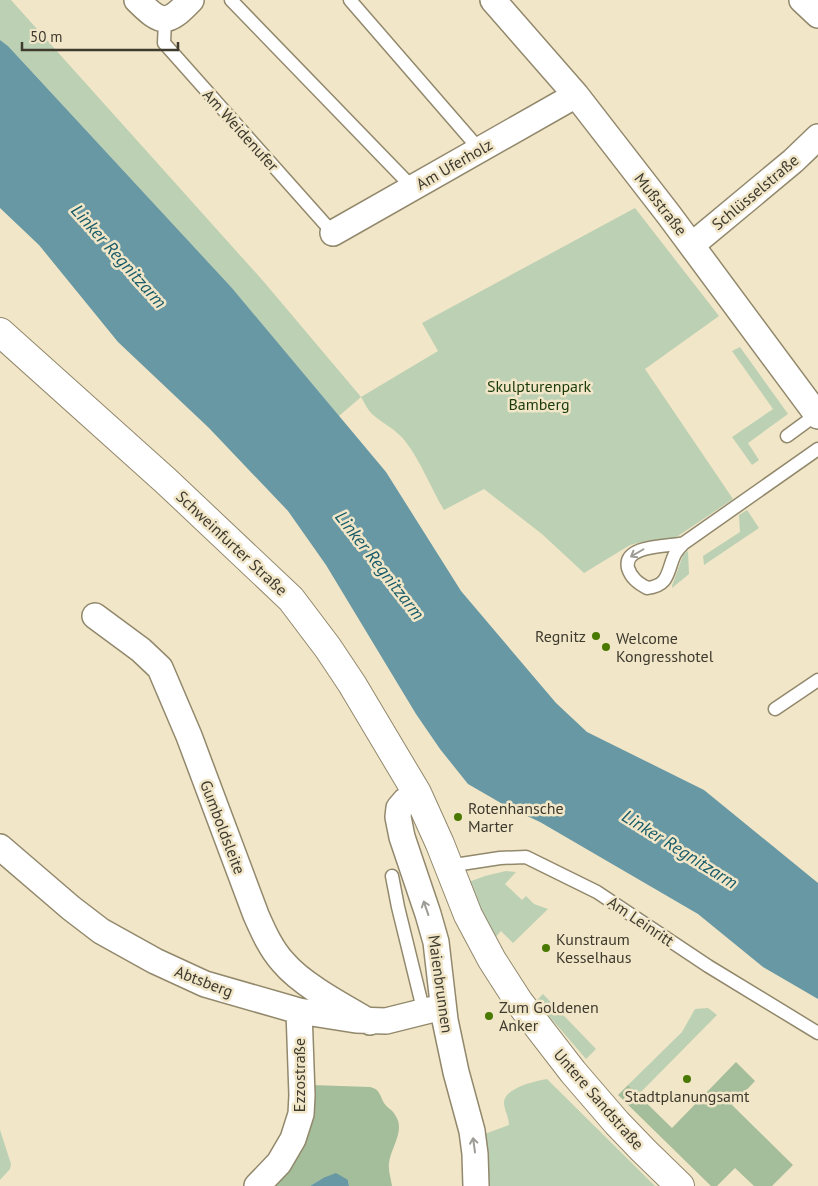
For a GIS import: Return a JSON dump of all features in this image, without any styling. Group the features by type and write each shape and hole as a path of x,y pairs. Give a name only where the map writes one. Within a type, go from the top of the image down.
{"street":[{"path":"137,0 149,12 165,20 172,18 192,0"},
{"name":"Mußstraße","path":"493,0 576,95 692,245 817,415"},
{"path":"802,0 818,15"},
{"name":"Am Uferholz","path":"333,233 576,95"},
{"name":"Schlüsselstraße","path":"692,245 794,161 818,138"},
{"name":"Schweinfurter Straße","path":"0,332 166,481 291,599 352,684 417,793"},
{"name":"Gumboldsleite","path":"95,616 141,650 160,668 189,736 264,934 283,962 301,979 370,1022"},
{"name":"Untere Sandstraße","path":"417,793 473,924 492,960 520,1002 573,1072 617,1123 680,1186"},
{"name":"Maienbrunnen","path":"417,793 405,801 399,808 398,817 402,837 436,942 433,1010 466,1105 475,1154 476,1186"},
{"name":"Abtsberg","path":"0,847 71,908 102,931 155,961 205,984 299,1011 370,1022 386,1021 433,1010"},
{"name":"Ezzostraße","path":"257,1186 279,1163 293,1139 301,1114 299,1011"}],"lane":[{"path":"231,0 413,188"},
{"path":"350,0 480,150"},
{"name":"Am Weidenufer","path":"165,20 164,43 333,233"},
{"path":"786,436 817,415"},
{"path":"684,543 637,551 629,557 628,562 629,570 634,579 647,588 660,584 666,579 674,555 684,543 818,449"},
{"path":"775,709 818,680"},
{"name":"Am Leinritt","path":"448,866 500,858 526,857 597,892 708,966 818,1033"},
{"name":"Maienbrunnen","path":"392,876 398,907 433,1010"}],"green space":[{"path":"0,0 11,0 264,282 361,397 339,416 232,288 8,46 0,40"},
{"name":"Skulpturenpark Bamberg","path":"635,208 719,316 645,369 733,499 672,540 645,541 630,545 584,573 542,534 484,489 444,510 416,457 405,441 398,433 372,414 361,397 438,351 422,323"},
{"path":"740,347 788,414 748,443 759,460 752,465 732,437 773,409 732,351"},
{"path":"747,510 759,528 704,565 703,556 740,532 739,515"},
{"path":"688,551 689,574 672,588 683,555"},
{"path":"506,871 516,872 505,884 522,900 526,896 534,904 548,909 513,943 501,931 494,939 466,883"},
{"path":"543,994 596,1049 586,1059 536,1001"},
{"path":"708,1008 717,1015 638,1095 628,1085 682,1032 695,1009"},
{"path":"736,1062 755,1081 732,1105 793,1165 772,1186 754,1186 735,1168 717,1186 711,1186 618,1095 628,1085 672,1128"},
{"path":"547,1079 655,1186 481,1186 482,1135 509,1125 504,1102 509,1093 521,1086"},
{"path":"311,1085 370,1087 378,1091 385,1105 394,1113 399,1127 389,1163 392,1186 349,1186 348,1180 323,1178 310,1186 264,1186"},
{"path":"0,1130 11,1164 10,1169 0,1180"}],"water":[{"name":"Linker Regnitzarm","path":"0,40 8,46 232,288 386,472 461,591 556,703 587,732 704,790 818,883 818,999 763,967 698,914 540,822 506,806 468,784 440,749 416,714 326,565 288,511 209,428 118,342 39,245 0,208"},
{"path":"336,1173 348,1180 349,1186 310,1186 323,1178"}],"place":[{"name":"Regnitz","path":"596,636"},
{"name":"Welcome Kongresshotel","path":"606,647"},
{"name":"Rotenhansche Marter","path":"458,817"},
{"name":"Kunstraum Kesselhaus","path":"546,948"},
{"name":"Zum Goldenen Anker","path":"489,1016"},
{"name":"Stadtplanungsamt","path":"687,1079"}]}
